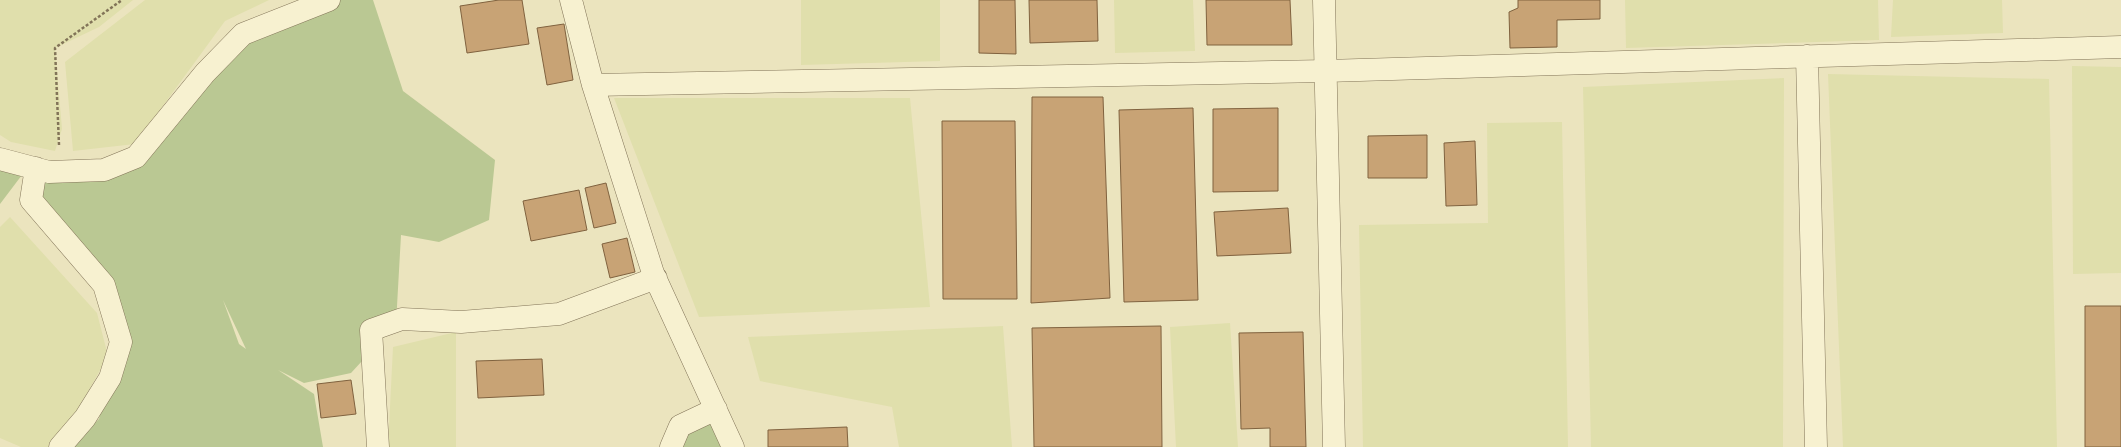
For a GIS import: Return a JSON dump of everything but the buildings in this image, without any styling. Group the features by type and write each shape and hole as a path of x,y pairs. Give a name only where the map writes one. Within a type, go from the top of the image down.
{"street":[{"path":"0,160 49,172 104,170 136,157 205,74 243,34 329,0"},
{"path":"1324,0 1334,447"},
{"path":"576,5 593,85 656,278 733,447"},
{"path":"593,85 1326,70 2121,47"},
{"path":"1807,56 1816,447"},
{"path":"36,168 31,200 104,285 122,342 110,378 85,418 60,447"},
{"path":"378,447 371,330 402,319 461,322 559,314 656,278"},
{"path":"671,447 680,426 716,409"}],"path":[{"path":"60,171 55,48 122,0"}],"green space":[{"path":"0,0 133,0 99,27 55,48 62,129 55,151 11,142 0,135"},
{"path":"145,0 269,0 225,21 135,144 73,151 65,62"},
{"path":"329,0 373,0 403,91 495,160 489,220 439,242 401,235 396,324 351,373 304,383 278,370 314,394 323,447 69,447 99,419 119,335 97,277 31,200 35,177 133,171 128,160 237,41","holes":["223,300 246,349 239,344"]},
{"path":"801,0 940,0 940,61 801,65"},
{"path":"1114,0 1193,0 1195,51 1115,53"},
{"path":"1625,0 1878,0 1879,40 1626,48"},
{"path":"1893,0 2002,0 2003,33 1891,37"},
{"path":"2072,66 2121,67 2121,273 2073,274"},
{"path":"1828,74 2049,79 2057,447 1843,447"},
{"path":"1784,78 1783,447 1591,447 1583,87"},
{"path":"614,98 910,98 930,307 699,317"},
{"path":"1562,122 1568,447 1363,447 1359,225 1488,223 1487,123"},
{"path":"0,151 28,167 0,204"},
{"path":"10,217 97,313 108,356 57,447 21,447 0,438 0,227"},
{"path":"1230,323 1238,447 1176,447 1170,327"},
{"path":"1003,326 1012,447 899,447 892,407 760,381 748,337"},
{"path":"456,332 456,447 388,447 393,347"},
{"path":"717,414 735,447 673,447 680,426"}]}
